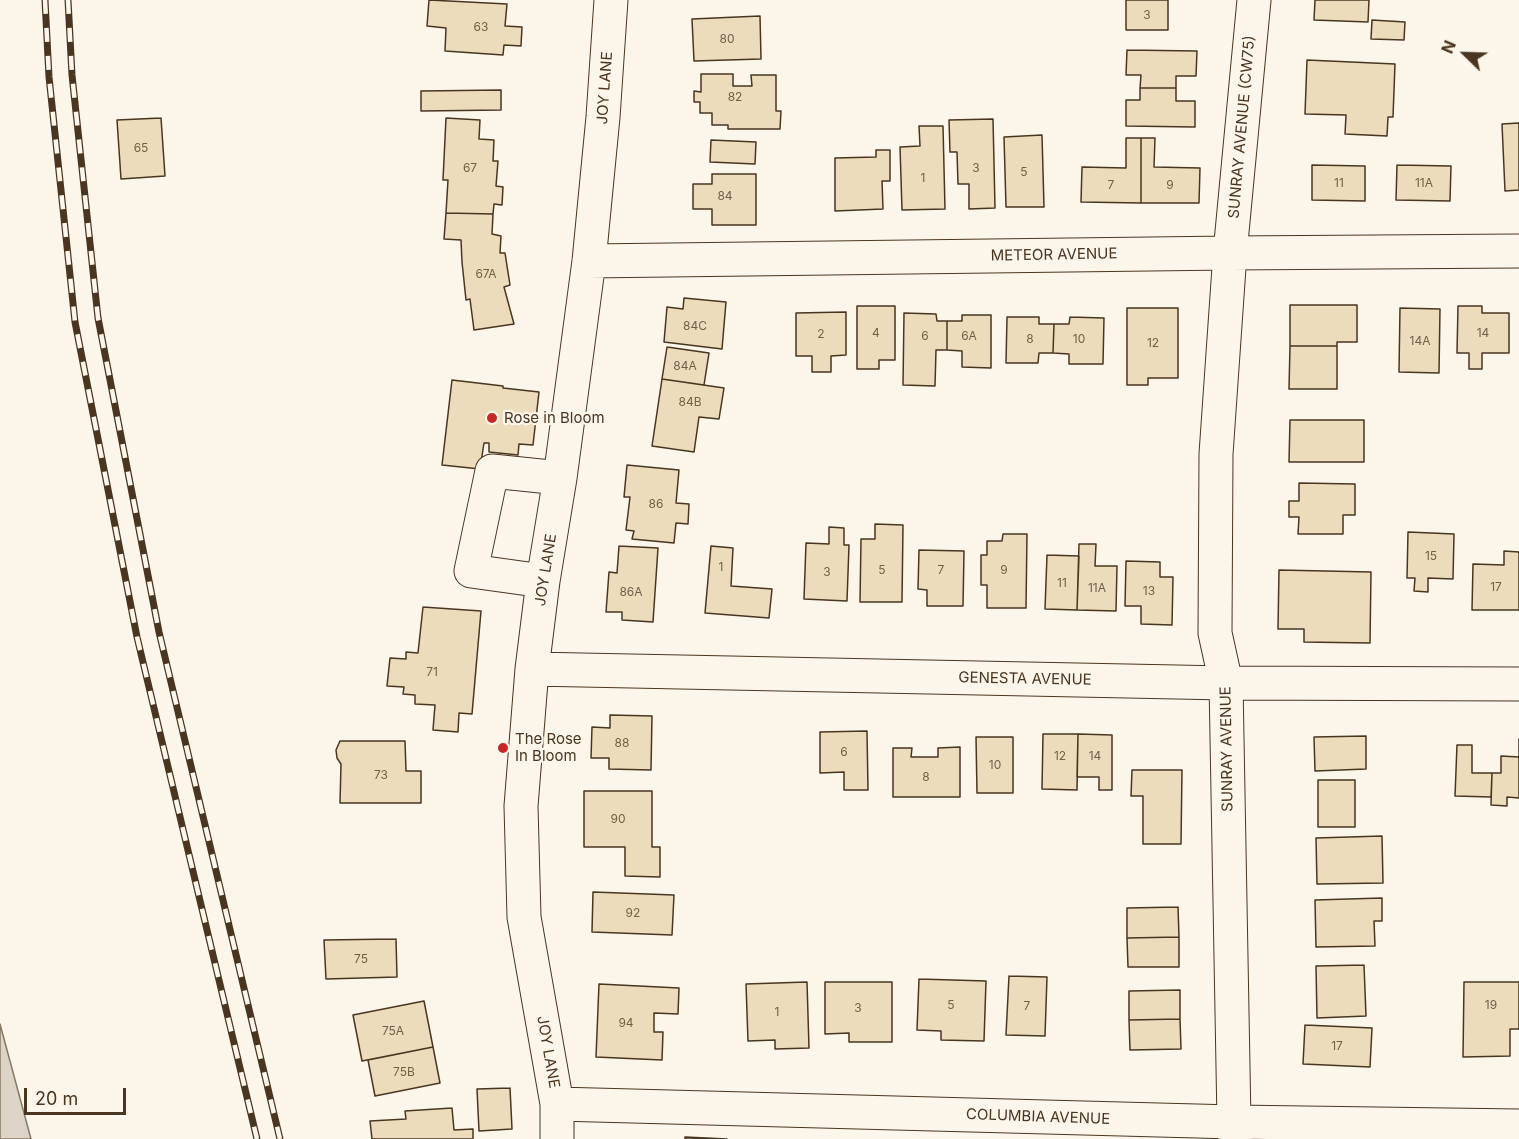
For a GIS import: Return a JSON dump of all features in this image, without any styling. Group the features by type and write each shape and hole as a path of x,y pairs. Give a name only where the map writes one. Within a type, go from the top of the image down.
{"street":[{"name":"JOY LANE","path":"557,1139 557,1104 524,917 520,807 532,669 543,581 560,478 589,261 603,117 611,0"},
{"name":"SUNRAY AVENUE (CW75)","path":"1230,253 1254,0"},
{"name":"METEOR AVENUE","path":"589,261 1519,251"},
{"name":"SUNRAY AVENUE","path":"1230,253 1216,453 1215,633 1226,683 1235,1130"},
{"path":"543,581 471,571 492,471 560,478"},
{"name":"GENESTA AVENUE","path":"532,669 1226,683 1519,684"},
{"name":"COLUMBIA AVENUE","path":"557,1104 1235,1130 1519,1126"}],"shaded area":[{"path":"0,1024 31,1139 0,1139"}],"building":[{"path":"429,0 507,4 505,26 522,27 521,46 504,45 503,55 445,51 446,28 427,26"},
{"path":"1126,0 1168,0 1168,30 1126,30"},
{"path":"1315,0 1369,0 1368,22 1314,20"},
{"path":"760,16 761,59 694,61 692,19"},
{"path":"1372,20 1405,22 1404,40 1371,39"},
{"path":"1127,50 1197,51 1196,76 1176,76 1176,88 1140,88 1141,75 1126,75"},
{"path":"1307,60 1395,64 1393,117 1388,117 1387,136 1345,134 1346,115 1305,114"},
{"path":"701,74 733,74 733,86 752,86 751,75 776,75 776,111 781,111 780,129 728,129 728,125 712,125 712,113 700,113 700,102 694,102 694,91 701,92"},
{"path":"1140,88 1176,88 1176,101 1195,101 1195,127 1126,126 1126,100 1140,100"},
{"path":"501,90 501,110 421,111 421,91"},
{"path":"161,118 165,176 121,179 117,120"},
{"path":"446,118 480,120 479,139 494,140 493,161 498,161 496,186 503,187 502,205 494,204 493,214 446,213 448,180 443,180"},
{"path":"993,119 995,208 969,209 969,184 958,184 957,152 950,152 949,120"},
{"path":"1519,123 1519,190 1505,191 1502,124"},
{"path":"919,126 943,126 945,209 902,210 900,147 920,146"},
{"path":"1042,135 1044,207 1006,207 1004,137"},
{"path":"1126,138 1141,138 1141,203 1081,202 1082,167 1126,168"},
{"path":"1141,138 1155,138 1154,167 1200,168 1199,203 1141,203"},
{"path":"711,140 756,142 755,164 710,162"},
{"path":"876,150 890,150 890,181 882,181 883,209 835,211 835,158 876,157"},
{"path":"1312,165 1365,166 1365,201 1312,200"},
{"path":"1397,165 1451,166 1450,201 1396,200"},
{"path":"712,174 756,174 756,225 712,225 712,209 693,209 693,184 712,184"},
{"path":"446,213 493,214 492,234 501,236 500,253 505,253 510,285 504,287 514,324 474,330 470,299 466,300 461,240 444,239"},
{"path":"684,298 726,302 722,349 664,342 667,307 683,309"},
{"path":"1290,305 1357,305 1357,342 1337,342 1337,346 1290,346"},
{"path":"857,306 895,306 895,360 879,360 879,369 857,369"},
{"path":"1458,306 1482,306 1482,313 1509,313 1509,353 1482,353 1482,369 1469,369 1469,353 1457,353"},
{"path":"1127,308 1178,308 1178,378 1148,378 1148,385 1127,385"},
{"path":"1400,308 1440,309 1439,373 1399,372"},
{"path":"846,312 846,355 831,356 831,372 812,372 812,356 796,356 796,313"},
{"path":"904,313 936,314 937,321 947,321 947,350 936,350 935,386 903,385"},
{"path":"962,315 991,315 991,368 962,367 962,351 947,350 947,321 962,321"},
{"path":"1007,317 1039,317 1039,324 1054,324 1053,353 1039,353 1038,363 1006,363"},
{"path":"1070,317 1104,318 1103,364 1069,364 1069,354 1053,353 1054,324 1069,324"},
{"path":"1290,346 1337,346 1337,389 1289,389"},
{"path":"667,347 709,353 704,385 662,379"},
{"path":"662,379 724,388 719,419 699,417 694,452 652,446"},
{"name":"Rose in Bloom","path":"452,380 539,392 533,445 519,444 518,455 489,452 489,443 484,443 480,469 442,465"},
{"path":"1290,420 1364,420 1364,462 1289,462"},
{"path":"627,465 679,470 676,503 689,504 688,524 676,523 674,543 632,539 634,531 626,530 630,497 624,497"},
{"path":"1299,483 1355,484 1355,515 1343,515 1343,534 1298,534 1299,517 1289,517 1289,501 1299,501"},
{"path":"875,524 903,525 902,602 860,602 861,539 875,539"},
{"path":"829,527 844,528 844,545 849,545 847,601 804,599 806,543 829,544"},
{"path":"1408,532 1454,534 1453,579 1428,578 1428,592 1414,591 1415,578 1407,578"},
{"path":"1003,534 1027,534 1026,608 987,608 987,585 981,585 981,555 987,555 987,541 1002,541"},
{"path":"1079,544 1096,544 1095,566 1117,566 1116,611 1077,610"},
{"path":"619,546 658,548 653,622 622,620 622,612 606,612 609,572 617,573"},
{"path":"711,546 733,548 731,586 772,589 769,618 705,613"},
{"path":"919,550 964,551 963,606 927,606 927,590 918,589"},
{"path":"1504,551 1519,552 1519,610 1472,610 1473,564 1504,565"},
{"path":"1047,555 1079,556 1077,610 1045,609"},
{"path":"1126,561 1160,562 1160,577 1173,577 1172,625 1141,624 1141,606 1125,606"},
{"path":"1279,570 1371,572 1370,643 1304,642 1304,629 1278,629"},
{"path":"423,607 481,611 472,714 459,713 458,732 433,730 435,705 415,704 415,695 403,694 404,687 387,686 390,658 406,659 406,652 418,653"},
{"path":"610,715 652,716 651,770 609,769 609,758 591,758 592,727 610,728"},
{"path":"867,731 868,790 844,790 844,772 820,773 820,732"},
{"path":"1043,734 1078,734 1077,790 1042,789"},
{"path":"1078,734 1112,735 1112,790 1099,790 1099,777 1077,777"},
{"path":"1366,736 1366,769 1315,771 1314,737"},
{"path":"976,737 1013,737 1013,793 977,793"},
{"path":"340,741 405,741 406,771 421,771 421,803 340,803 341,764 336,750"},
{"path":"1457,745 1472,745 1472,773 1492,773 1491,797 1455,796"},
{"path":"960,747 960,797 893,797 893,748 912,748 911,757 938,757 938,748"},
{"path":"1501,756 1519,757 1519,798 1507,797 1507,806 1491,805 1492,773 1501,773"},
{"path":"1132,770 1182,770 1181,844 1143,844 1143,796 1131,796"},
{"path":"1318,780 1355,780 1355,827 1318,827"},
{"path":"584,791 652,791 652,847 660,847 660,877 625,876 625,847 584,847"},
{"path":"1382,836 1383,883 1317,884 1316,838"},
{"path":"593,892 674,895 672,935 592,932"},
{"path":"1382,898 1382,921 1374,921 1375,946 1316,947 1315,900"},
{"path":"1178,907 1179,937 1127,938 1127,908"},
{"path":"1179,937 1179,967 1128,967 1127,938"},
{"path":"396,939 397,977 326,979 324,940"},
{"path":"1364,965 1366,1016 1317,1018 1316,966"},
{"path":"1009,976 1047,977 1045,1036 1006,1035"},
{"path":"919,979 986,981 984,1041 941,1040 941,1031 917,1030"},
{"path":"807,982 809,1048 775,1049 775,1040 748,1041 746,984"},
{"path":"825,982 892,982 892,1042 849,1042 849,1033 825,1034"},
{"path":"1464,982 1519,982 1519,1029 1510,1029 1510,1056 1463,1057"},
{"path":"599,984 679,988 678,1014 654,1013 654,1032 663,1032 662,1060 596,1057"},
{"path":"1180,990 1180,1019 1129,1020 1129,991"},
{"path":"424,1001 433,1047 362,1061 353,1015"},
{"path":"1180,1019 1181,1049 1130,1050 1129,1020"},
{"path":"1305,1025 1372,1028 1370,1067 1303,1064"},
{"path":"433,1047 440,1083 375,1096 368,1060"},
{"path":"510,1088 512,1129 479,1131 477,1089"},
{"path":"452,1108 454,1130 473,1129 473,1139 372,1139 370,1121 406,1119 405,1111"},
{"path":"685,1137 727,1139 685,1139"}],"railway":[{"path":"45,0 49,77 75,322 137,637 257,1139"},
{"path":"68,0 72,75 98,318 159,632 280,1139"}],"place":[{"name":"Rose in Bloom","path":"492,418"},
{"name":"The Rose In Bloom","path":"503,748"}]}
